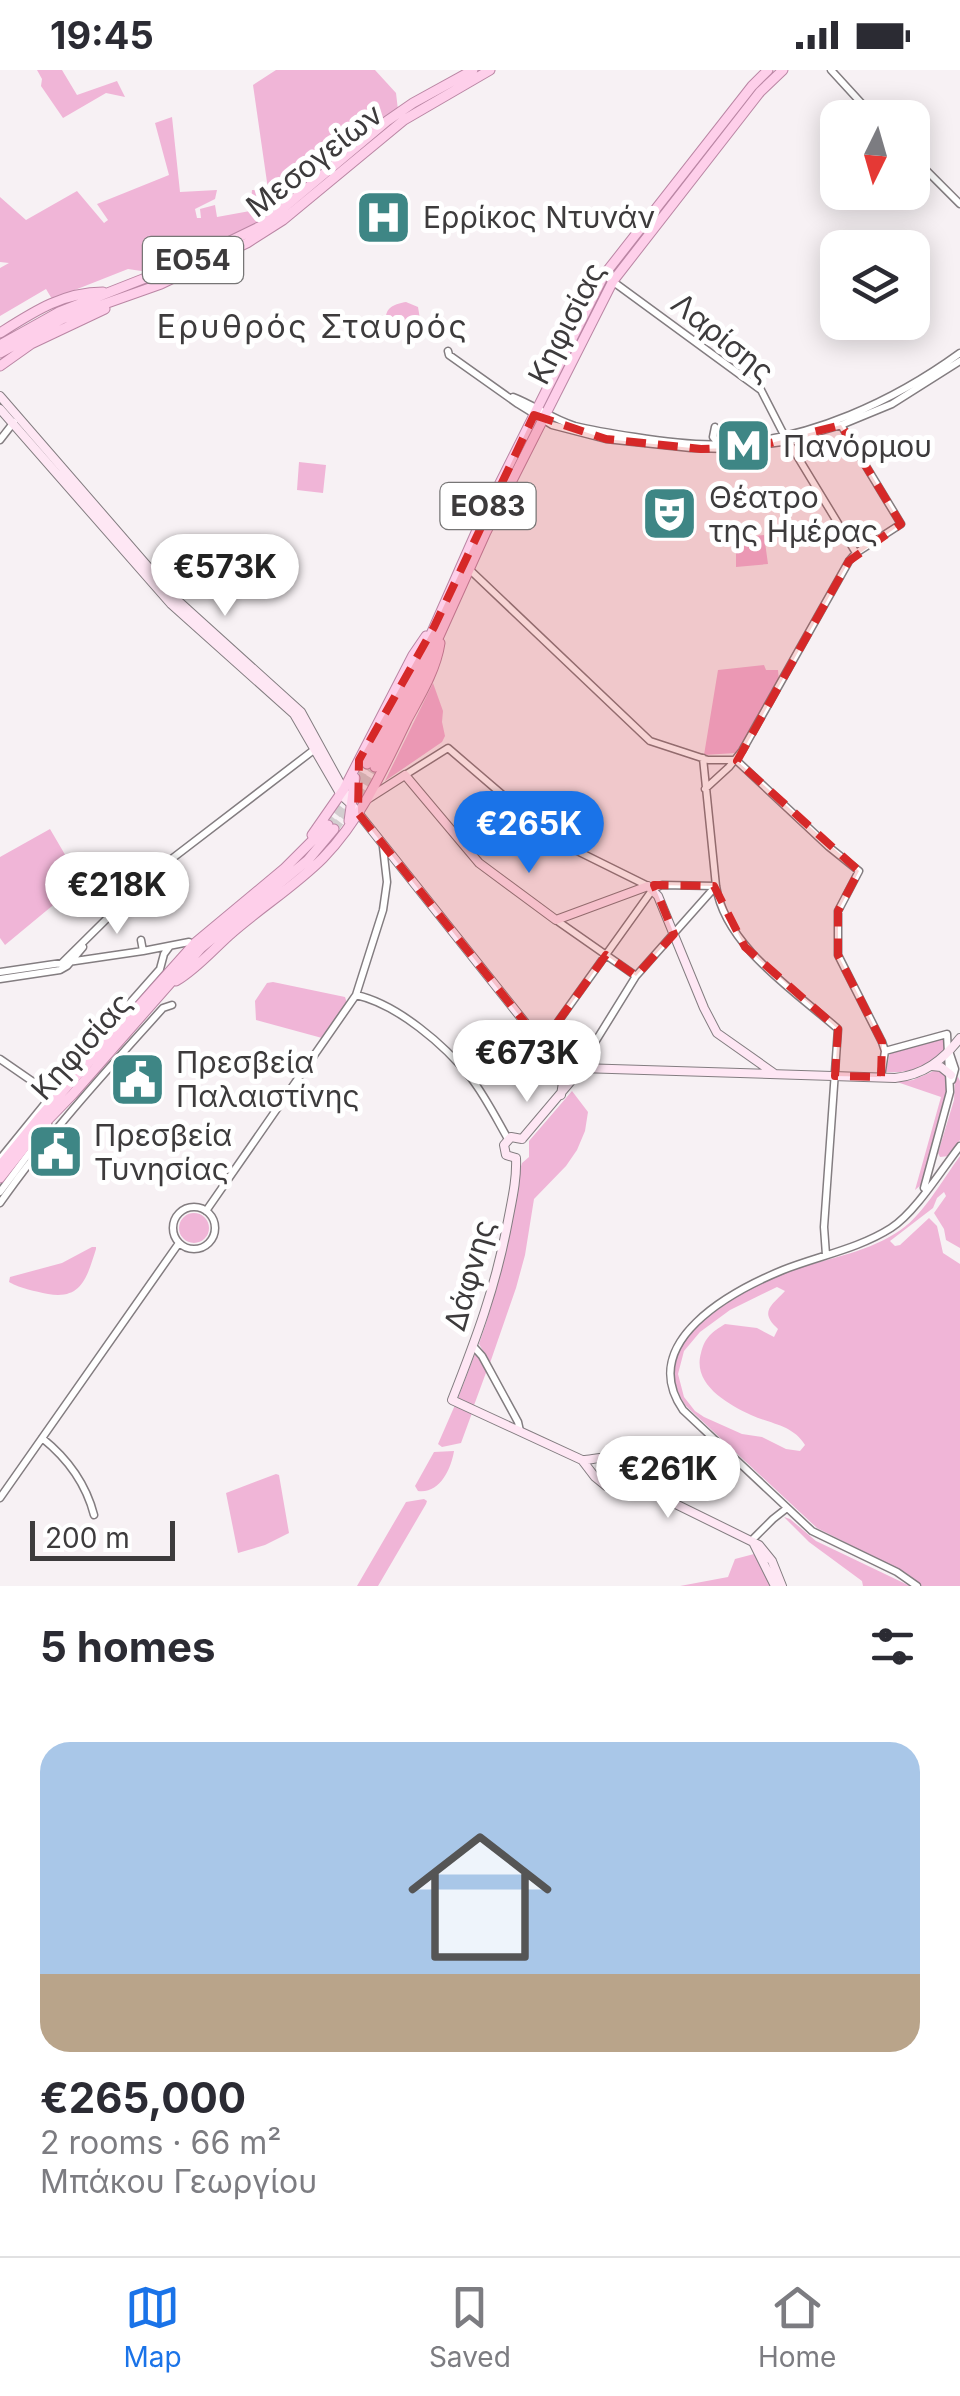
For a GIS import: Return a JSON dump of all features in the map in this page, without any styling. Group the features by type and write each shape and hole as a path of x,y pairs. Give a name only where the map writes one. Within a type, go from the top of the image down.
{"main road":[{"name":"Μεσογείων","path":"0,345 59,312 191,260 266,223 399,113 473,70"},
{"name":"Μεσογείων","path":"1,362 62,319 195,269 270,229 404,120 490,70"},
{"name":"Κηφισίας","path":"370,766 608,278 768,70"},
{"name":"Κηφισίας","path":"608,278 760,92 783,70"},
{"name":"Μεσογείων","path":"0,333 60,298 83,292 110,292"},
{"name":"Μεσογείων","path":"1,362 130,296"},
{"path":"0,396 16,421 171,604 294,714 314,749 346,790 350,804 554,1059 564,1076 561,1095"},
{"path":"0,410 16,421 176,600 301,712 346,790 350,804 346,828"},
{"name":"Κηφισίας","path":"346,828 368,795 370,766 414,655 421,642 438,628 480,521 540,415"},
{"path":"346,790 370,766 381,783 390,785"},
{"path":"330,810 406,775 477,861 556,920 651,888 683,946 717,1034 774,1074"},
{"name":"Κηφισίας","path":"169,979 174,960 188,942 288,860 346,790"},
{"path":"346,790 368,795"},
{"name":"Κηφισίας","path":"0,1162 169,979 195,943 331,827"},
{"name":"ΕΟ83","path":"169,979 191,972 307,872 346,828"},
{"path":"554,1059 580,1068 907,1076 932,1066 960,1038"},
{"path":"932,1066 941,1067 951,1078"},
{"path":"522,1150 515,1136 504,1145 509,1157 522,1150 571,1081"},
{"name":"Κηφισίας","path":"0,1178 54,1112 58,1099"},
{"name":"Δάφνης","path":"520,1432 452,1400 488,1307 522,1150"},
{"path":"520,1432 582,1460 598,1480 614,1489 645,1489 753,1540 779,1586"},
{"path":"582,1460 608,1458 619,1462 645,1489"},
{"path":"593,1474 598,1459"},
{"path":"626,1486 631,1475"}],"street":[{"path":"831,70 858,100"},
{"path":"930,174 960,204"},
{"name":"Λαρίσης","path":"608,278 761,390 856,553"},
{"path":"840,422 960,353"},
{"path":"465,364 540,415 582,434 732,450 787,438 892,404 960,360"},
{"path":"540,415 592,430 664,441 720,444 787,438"},
{"path":"0,440 16,421"},
{"path":"706,789 736,760 849,561 901,524 840,422"},
{"path":"715,428 713,437 720,444"},
{"path":"469,569 645,738 702,758 736,760 859,871 838,911 838,955 885,1051 881,1077"},
{"path":"406,775 448,748 555,840 651,888 716,886"},
{"path":"0,975 58,971 152,874 314,749"},
{"path":"702,758 720,902 745,947 838,1029 824,1227 826,1255"},
{"path":"206,1210 356,995 383,910 387,882 383,846"},
{"path":"571,1081 636,976 716,886"},
{"path":"542,1044 651,888"},
{"path":"556,920 636,976"},
{"path":"66,963 82,950 87,938"},
{"path":"141,940 143,952"},
{"path":"66,963 188,942"},
{"path":"0,1059 58,1099 160,968 170,946"},
{"path":"82,950 89,960"},
{"path":"356,995 401,1016 439,1044 472,1080 508,1139"},
{"path":"0,1203 41,1147 164,1008 172,1005"},
{"path":"885,1051 948,1034 949,1102 920,1198"},
{"path":"0,1192 54,1112"},
{"path":"917,1586 897,1572 812,1531 784,1506 683,1410 672,1389 671,1361 688,1330 761,1280 892,1228 960,1146"},
{"path":"932,1159 946,1164"},
{"path":"194,1207 206,1210 215,1229 210,1242 195,1249 179,1243 174,1233 181,1211 194,1207"},
{"path":"0,1498 179,1243"},
{"path":"473,1346 482,1356 520,1432"},
{"path":"42,1438 72,1469 86,1490 94,1515"},
{"path":"753,1540 784,1506"}],"highlighted area":[{"path":"534,415 606,439 701,449 755,447 841,425 901,524 849,561 737,761 859,871 838,911 838,955 882,1042 881,1077 835,1076 838,1029 745,947 714,886 654,885 674,934 636,976 606,955 542,1044 358,813 359,760 434,627"}],"shaded area":[{"path":"37,70 62,70 77,95 117,81 125,97 106,93 63,118 41,86"},
{"path":"276,70 375,70 396,93 398,110 280,208 273,208 270,203 253,85"},
{"path":"172,117 180,192 217,190 215,199 195,209 197,218 201,218 200,209 215,205 217,217 250,211 252,190 259,190 263,219 219,244 148,272 128,269 52,299 46,289 0,316 0,268 9,263 0,262 0,197 26,220 77,191 104,223 108,220 97,204 169,175 155,123"},
{"path":"406,302 418,307 420,319 412,328 394,330 386,320 387,312"},
{"path":"299,462 326,465 323,493 297,490"},
{"path":"764,535 768,564 736,567 736,538"},
{"path":"764,665 766,670 778,670 779,680 743,745 736,753 704,755 718,670"},
{"path":"433,683 443,711 445,736 385,781"},
{"path":"50,829 81,882 5,945 0,938 0,857"},
{"path":"267,983 345,997 347,1003 322,1038 256,1020 255,1001"},
{"path":"945,1035 946,1051 932,1061 911,1070 886,1072 890,1052"},
{"path":"936,1070 946,1074 946,1094 922,1184 915,1190 941,1097 897,1082"},
{"path":"958,1077 960,1140 949,1156 940,1157 938,1153"},
{"path":"572,1091 588,1112 585,1131 566,1166 534,1199 525,1255 490,1363 479,1344 498,1281 522,1163 529,1157 529,1141"},
{"path":"960,1156 960,1248 946,1240 934,1213 946,1196 944,1192 933,1208 890,1241 900,1245 929,1218 937,1226 943,1253 960,1264 960,1586 922,1586 906,1573 817,1528 686,1406 676,1385 674,1368 691,1333 721,1307 787,1272 857,1251 905,1227 923,1209","holes":["777,1287 785,1291 768,1313 778,1329 774,1337 757,1328 725,1324 707,1339 700,1364 707,1383 722,1399 794,1433 805,1445 800,1451 742,1434 704,1417 684,1397 678,1374 684,1351 700,1332 730,1310"]},
{"path":"194,1213 205,1217 209,1228 205,1239 194,1243 183,1239 179,1228 183,1217"},
{"path":"92,1247 96,1249 86,1277 69,1293 48,1294 9,1282 10,1277 62,1263"},
{"path":"476,1351 487,1370 473,1408 457,1401"},
{"path":"455,1405 472,1413 461,1443 442,1447 438,1444"},
{"path":"454,1451 438,1485 418,1491 415,1486 434,1452"},
{"path":"276,1474 289,1533 238,1553 226,1493"},
{"path":"424,1499 426,1504 378,1586 357,1586 406,1502"},
{"path":"784,1517 816,1541 910,1586 863,1586 862,1581 809,1542"},
{"path":"754,1554 770,1586 680,1586 728,1577 735,1559"}],"tunnel":[{"path":"328,825 349,799 367,764"},
{"path":"334,829 375,767"}],"place":[{"name":"Ερρίκος Ντυνάν","path":"384,217"},
{"name":"Πανόρμου","path":"744,446"},
{"name":"Θέατρο της Ημέρας","path":"670,514"},
{"name":"Πρεσβεία Παλαιστίνης","path":"137,1079"},
{"name":"Πρεσβεία Τυνησίας","path":"55,1152"}],"district":[{"name":"Ερυθρός Σταυρός","path":"313,326"}]}
